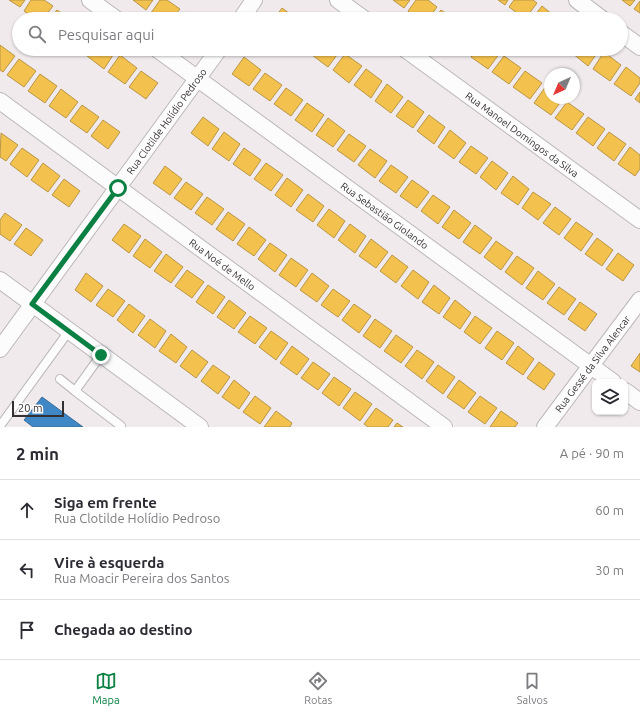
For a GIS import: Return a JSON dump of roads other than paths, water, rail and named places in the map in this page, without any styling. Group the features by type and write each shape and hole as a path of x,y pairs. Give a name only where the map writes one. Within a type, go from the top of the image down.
{"street":[{"path":"90,0 106,12"},
{"path":"246,12 254,0"},
{"path":"338,0 354,12"},
{"path":"576,0 592,12"},
{"path":"628,38 640,47"},
{"name":"Rua Sebastião Giolando","path":"167,56 609,379"},
{"name":"Rua Clotilde Holídio Pedroso","path":"0,348 214,56"},
{"name":"Rua Manoel Domingos da Silva","path":"415,56 640,220"},
{"name":"Rua Noé de Mello","path":"0,101 444,427"},
{"path":"0,280 200,427"},
{"name":"Rua Gessé da Silva Alencar","path":"545,427 640,300"},
{"path":"628,393 640,402"}],"lane":[{"path":"0,426 69,331"},
{"path":"75,391 101,355"},
{"path":"60,379 121,426"}]}
